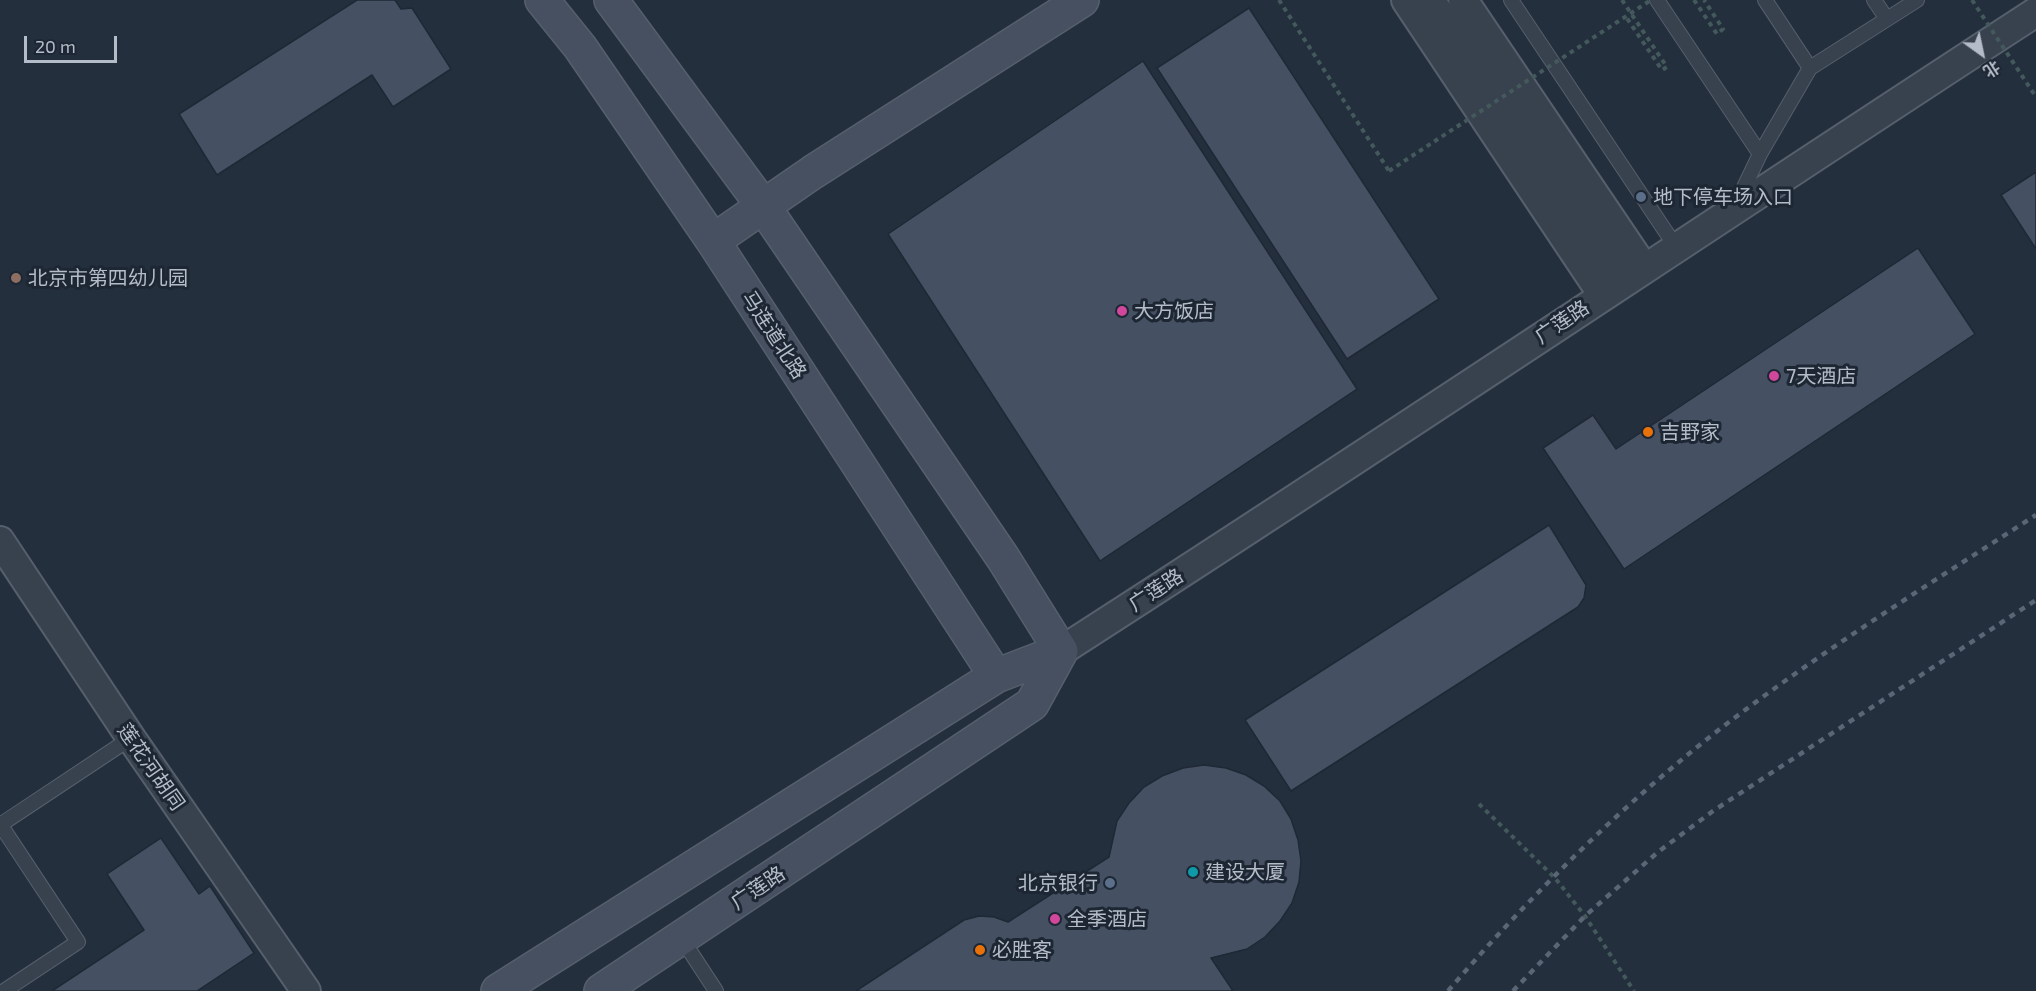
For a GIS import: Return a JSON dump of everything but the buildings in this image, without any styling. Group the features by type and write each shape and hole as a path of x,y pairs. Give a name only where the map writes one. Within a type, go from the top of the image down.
{"main road":[{"name":"马连道北路","path":"542,0 580,47 713,241 996,676"},
{"path":"498,991 996,676 1061,651 1003,558 763,206 611,0"},
{"path":"713,241 763,206 1082,0"},
{"name":"广莲路","path":"601,991 1032,704 1061,651"}],"street":[{"path":"1406,0 1623,281"},
{"path":"1430,0 1623,281"},
{"path":"1463,0 1623,281"},
{"name":"广莲路","path":"1061,651 1340,472 1623,281 2036,12"},
{"name":"莲花河胡同","path":"0,541 131,738 306,991"}],"lane":[{"path":"1511,0 1676,247"},
{"path":"1657,0 1760,154"},
{"path":"1765,0 1810,68"},
{"path":"1874,0 1887,19"},
{"path":"1733,209 1760,154 1810,68 1917,0"},
{"path":"4,991 78,942 0,825 131,738"},
{"path":"682,939 716,991"}],"path":[{"path":"1280,0 1389,171 1651,0"},
{"path":"1622,0 1667,67 1662,70 1626,17"},
{"path":"1694,0 1717,34 1723,29 1704,0"},
{"path":"1972,0 2036,97"},
{"path":"1479,804 1555,878 1585,916 1634,991"}],"railway":[{"path":"1448,991 1515,916 1587,844 1624,809 1702,744 1813,661 2036,515"},
{"path":"1513,991 1585,916 1658,852 1713,811 2036,600"}],"place":[{"name":"地下停车场入口","path":"1641,197"},
{"name":"北京市第四幼儿园","path":"16,278"},
{"name":"大方饭店","path":"1122,311"},
{"name":"7天酒店","path":"1774,376"},
{"name":"吉野家","path":"1648,432"},
{"name":"建设大厦","path":"1193,872"},
{"name":"北京银行","path":"1110,883"},
{"name":"全季酒店","path":"1055,919"},
{"name":"必胜客","path":"980,950"}]}
